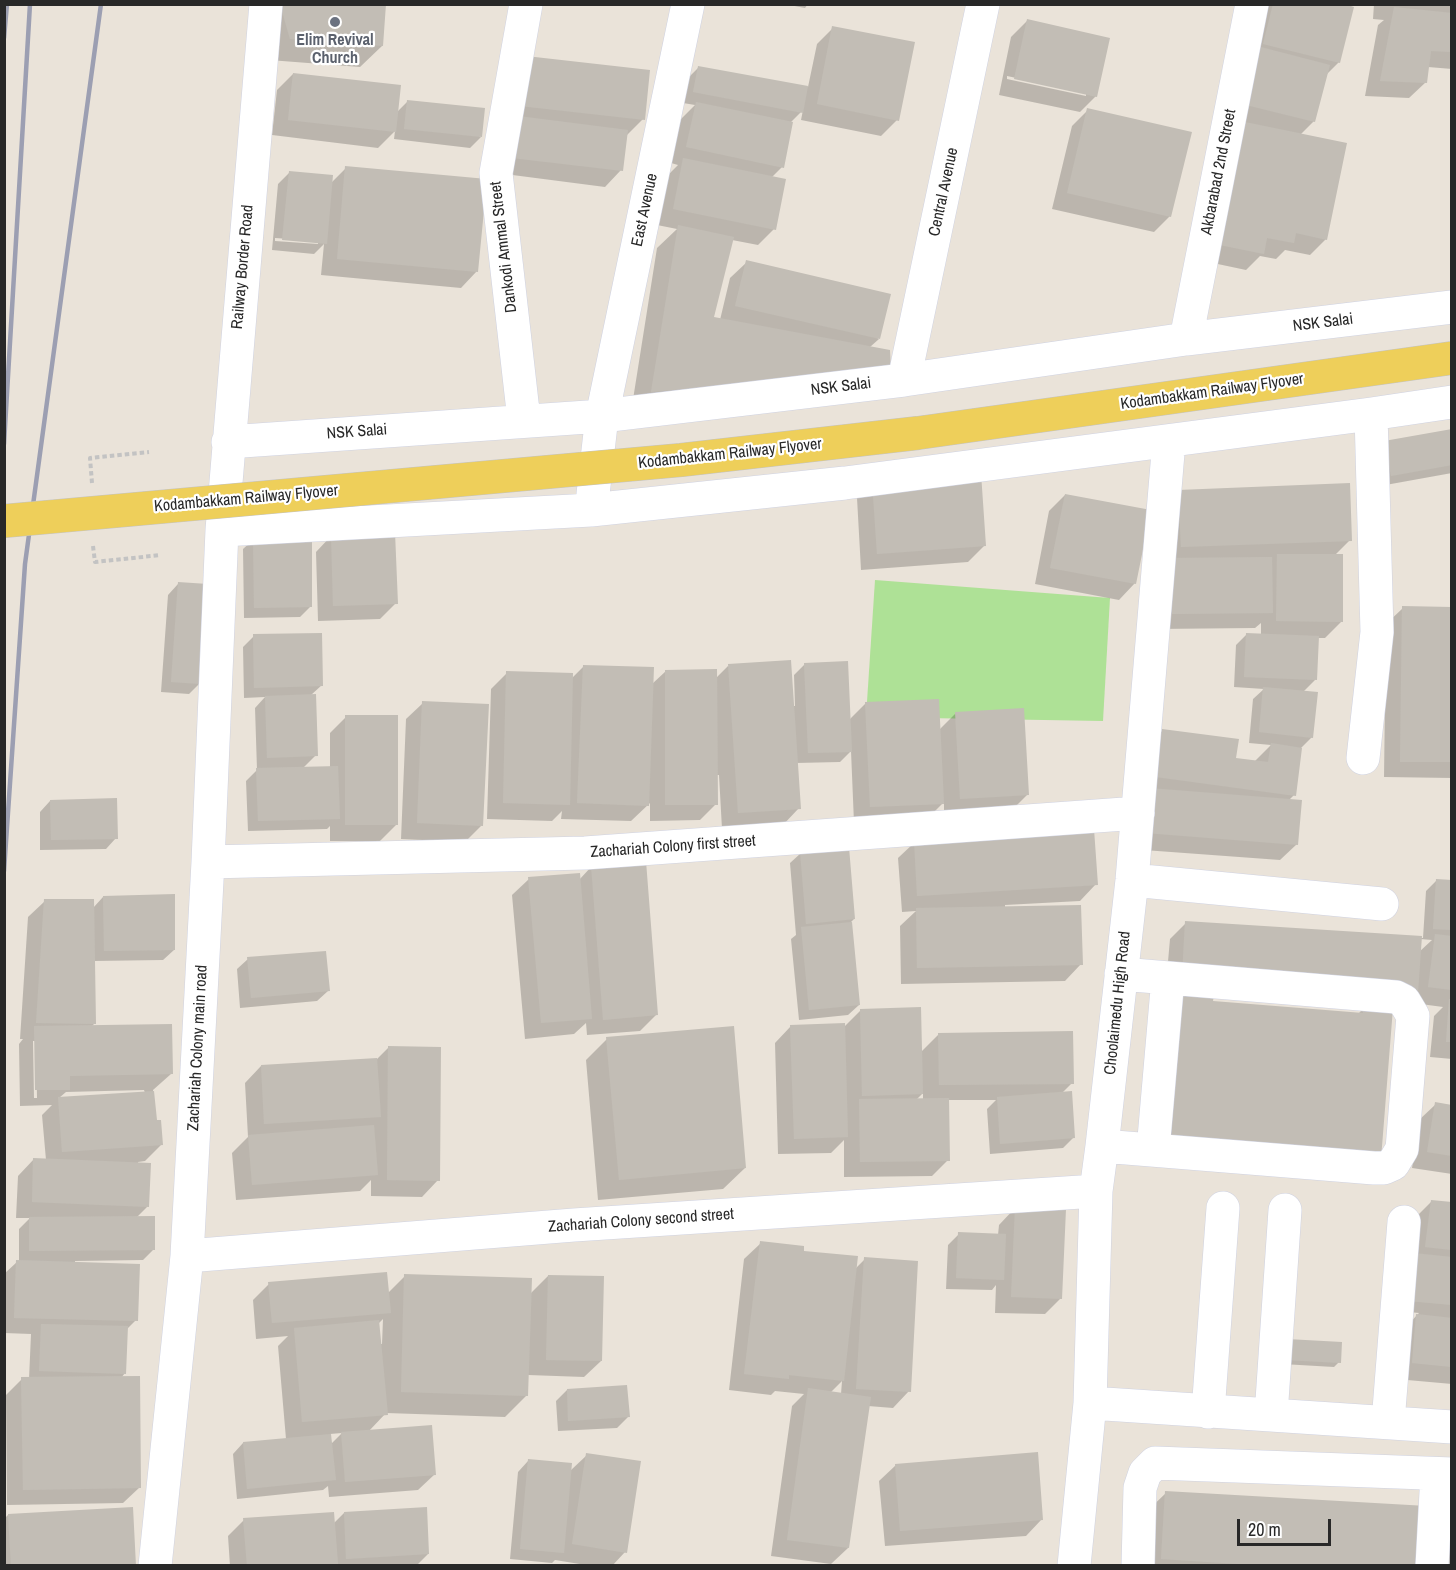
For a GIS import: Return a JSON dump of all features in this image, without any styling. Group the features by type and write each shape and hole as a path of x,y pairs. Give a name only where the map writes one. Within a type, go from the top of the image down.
{"main road":[{"name":"Kodambakkam Railway Flyover","path":"4,521 681,460 918,433 1452,358"}],"street":[{"name":"Railway Border Road","path":"222,530 266,4"},
{"name":"Dankodi Ammal Street","path":"524,420 496,173 525,4"},
{"name":"East Avenue","path":"591,510 602,416 688,4"},
{"name":"Central Avenue","path":"904,380 983,4"},
{"name":"Akbarabad 2nd Street","path":"1186,339 1252,4"},
{"name":"NSK Salai","path":"228,442 602,416 904,380 1186,339 1452,307"},
{"path":"222,530 591,510 845,483 1452,402"},
{"path":"1364,758 1377,632 1371,414"},
{"name":"Choolaimedu High Road","path":"1076,1565 1090,1403 1096,1191 1132,880 1169,441"},
{"name":"Zachariah Colony main road","path":"155,1566 187,1256 208,862 222,530"},
{"name":"Zachariah Colony first street","path":"208,862 585,853 1138,813"},
{"path":"1132,880 1382,904"},
{"path":"1102,1146 1374,1168 1384,1168 1393,1164 1402,1149 1413,1016 1404,1001 1396,997 1121,974"},
{"path":"1153,1150 1168,978"},
{"name":"Zachariah Colony second street","path":"187,1256 574,1225 1096,1191"},
{"path":"1208,1412 1223,1208"},
{"path":"1271,1415 1285,1210"},
{"path":"1388,1422 1404,1222"},
{"path":"1090,1403 1452,1427"},
{"path":"1138,1566 1140,1488 1145,1473 1155,1463 1444,1474 1432,1566"}],"path":[{"path":"92,481 90,458 149,452"},
{"path":"93,543 95,562 161,555"}],"green space":[{"path":"875,580 1110,598 1103,721 866,717"}],"building":[{"name":"Elim Revival Church","path":"280,4 386,4 383,46 290,39"},
{"path":"1273,4 1345,4 1354,7 1340,63 1263,44"},
{"path":"1394,7 1452,13 1452,52 1431,51 1427,83 1380,81"},
{"path":"1027,19 1110,38 1097,97 1014,79"},
{"path":"832,26 915,42 899,121 817,104"},
{"path":"1249,44 1330,65 1315,122 1234,102"},
{"path":"526,56 650,70 645,120 520,106"},
{"path":"698,66 808,86 803,113 693,92"},
{"path":"293,73 401,85 396,132 288,120"},
{"path":"407,100 485,108 482,137 404,129"},
{"path":"696,102 793,122 784,168 686,147"},
{"path":"1087,108 1192,132 1171,217 1067,193"},
{"path":"518,116 628,130 623,171 512,158"},
{"path":"1235,120 1347,143 1327,240 1296,233 1294,243 1267,238 1264,254 1210,243"},
{"path":"683,158 786,179 776,230 673,209"},
{"path":"345,166 487,179 478,272 337,259"},
{"path":"289,171 333,175 327,244 282,240"},
{"path":"678,225 734,237 714,317 890,350 891,370 651,392"},
{"path":"746,260 891,294 880,339 735,306"},
{"path":"1452,429 1452,465 1391,476 1384,441"},
{"path":"981,473 986,546 877,554 872,481"},
{"path":"1350,483 1352,541 1181,547 1178,490"},
{"path":"1065,494 1151,510 1136,584 1050,568"},
{"path":"395,532 398,604 333,606 331,534"},
{"path":"253,537 312,537 312,607 254,608"},
{"path":"1277,554 1343,554 1343,622 1276,621"},
{"path":"1272,557 1273,613 1172,614 1172,558"},
{"path":"178,582 208,584 201,684 171,682"},
{"path":"1402,606 1452,607 1452,762 1400,762"},
{"path":"322,633 323,686 254,688 253,634"},
{"path":"1246,633 1319,636 1317,680 1244,677"},
{"path":"791,660 801,809 738,813 728,664"},
{"path":"848,661 852,752 808,753 804,663"},
{"path":"583,665 654,667 649,806 577,803"},
{"path":"717,669 718,805 665,805 665,670"},
{"path":"506,671 573,673 570,805 503,803"},
{"path":"1263,687 1318,692 1313,738 1259,732"},
{"path":"316,694 318,756 267,758 265,696"},
{"path":"939,699 944,804 870,807 865,702"},
{"path":"422,701 489,704 483,826 417,823"},
{"path":"1024,708 1029,795 960,799 955,712"},
{"path":"345,715 398,715 398,825 345,825"},
{"path":"1162,729 1239,739 1236,758 1268,762 1271,743 1302,748 1296,796 1156,777"},
{"path":"338,766 340,819 258,821 256,768"},
{"path":"1149,788 1302,800 1298,845 1145,833"},
{"path":"117,798 118,839 51,840 50,800"},
{"path":"1094,829 1098,885 917,896 914,840"},
{"path":"849,847 855,919 806,924 800,851"},
{"path":"646,861 658,1015 603,1020 591,865"},
{"path":"580,873 592,1019 541,1023 528,877"},
{"path":"1436,879 1452,880 1452,930 1433,929"},
{"path":"175,894 175,950 104,951 103,896"},
{"path":"44,899 94,899 96,1024 36,1023"},
{"path":"1081,905 1083,965 917,968 916,908"},
{"path":"1185,921 1422,936 1418,992 1182,977"},
{"path":"852,922 860,1005 809,1010 801,927"},
{"path":"1435,934 1452,936 1452,990 1428,987"},
{"path":"326,951 330,991 251,998 247,957"},
{"path":"1183,993 1214,995 1213,1001 1363,1013 1364,1006 1393,1008 1381,1159 1171,1143"},
{"path":"1449,999 1452,999 1452,1042 1446,1042"},
{"path":"921,1007 923,1094 862,1096 860,1009"},
{"path":"845,1023 848,1137 794,1139 790,1025"},
{"path":"172,1024 173,1074 70,1076 70,1090 35,1090 34,1026"},
{"path":"734,1026 746,1168 619,1180 606,1037"},
{"path":"1073,1031 1074,1084 939,1085 938,1033"},
{"path":"388,1046 441,1047 440,1181 387,1180"},
{"path":"377,1058 381,1117 264,1124 261,1065"},
{"path":"154,1091 157,1120 161,1120 163,1145 62,1152 58,1097"},
{"path":"1072,1091 1075,1138 1000,1144 997,1097"},
{"path":"949,1098 950,1161 860,1162 859,1099"},
{"path":"1435,1102 1452,1105 1452,1156 1427,1152"},
{"path":"374,1125 378,1175 252,1185 248,1135"},
{"path":"33,1158 151,1163 149,1207 32,1202"},
{"path":"1431,1200 1452,1202 1452,1250 1425,1247"},
{"path":"1015,1207 1066,1209 1062,1299 1011,1297"},
{"path":"155,1216 155,1250 29,1251 29,1217"},
{"path":"958,1232 1006,1234 1004,1280 956,1278"},
{"path":"760,1241 804,1246 804,1251 858,1256 844,1381 789,1375 789,1379 744,1374"},
{"path":"1413,1253 1452,1257 1452,1305 1408,1301"},
{"path":"864,1257 918,1261 911,1392 856,1389"},
{"path":"16,1260 140,1264 138,1321 14,1318"},
{"path":"387,1272 391,1313 272,1323 268,1282"},
{"path":"404,1274 532,1278 528,1396 401,1392"},
{"path":"548,1275 604,1276 602,1361 546,1360"},
{"path":"1416,1314 1452,1318 1452,1367 1412,1363"},
{"path":"379,1320 388,1415 302,1422 294,1328"},
{"path":"41,1324 128,1326 126,1374 39,1371"},
{"path":"1287,1339 1342,1342 1341,1363 1286,1360"},
{"path":"140,1376 141,1488 23,1490 21,1377"},
{"path":"627,1385 630,1417 568,1421 567,1389"},
{"path":"808,1388 871,1397 849,1548 787,1540"},
{"path":"432,1425 436,1475 345,1482 341,1432"},
{"path":"331,1434 336,1480 247,1489 243,1442"},
{"path":"1038,1452 1043,1520 900,1531 895,1464"},
{"path":"586,1453 641,1461 627,1553 572,1544"},
{"path":"528,1459 572,1463 564,1553 520,1549"},
{"path":"1165,1491 1427,1506 1423,1566 1270,1566 1161,1559"},
{"path":"133,1507 136,1566 11,1566 8,1514"},
{"path":"427,1507 429,1554 346,1559 344,1512"},
{"path":"334,1512 338,1564 247,1566 243,1518"}],"railway":[{"path":"4,38 7,4"},
{"path":"4,444 30,4"},
{"path":"4,871 25,564 101,4"}],"place":[{"name":"Elim Revival Church","path":"335,22"}]}
